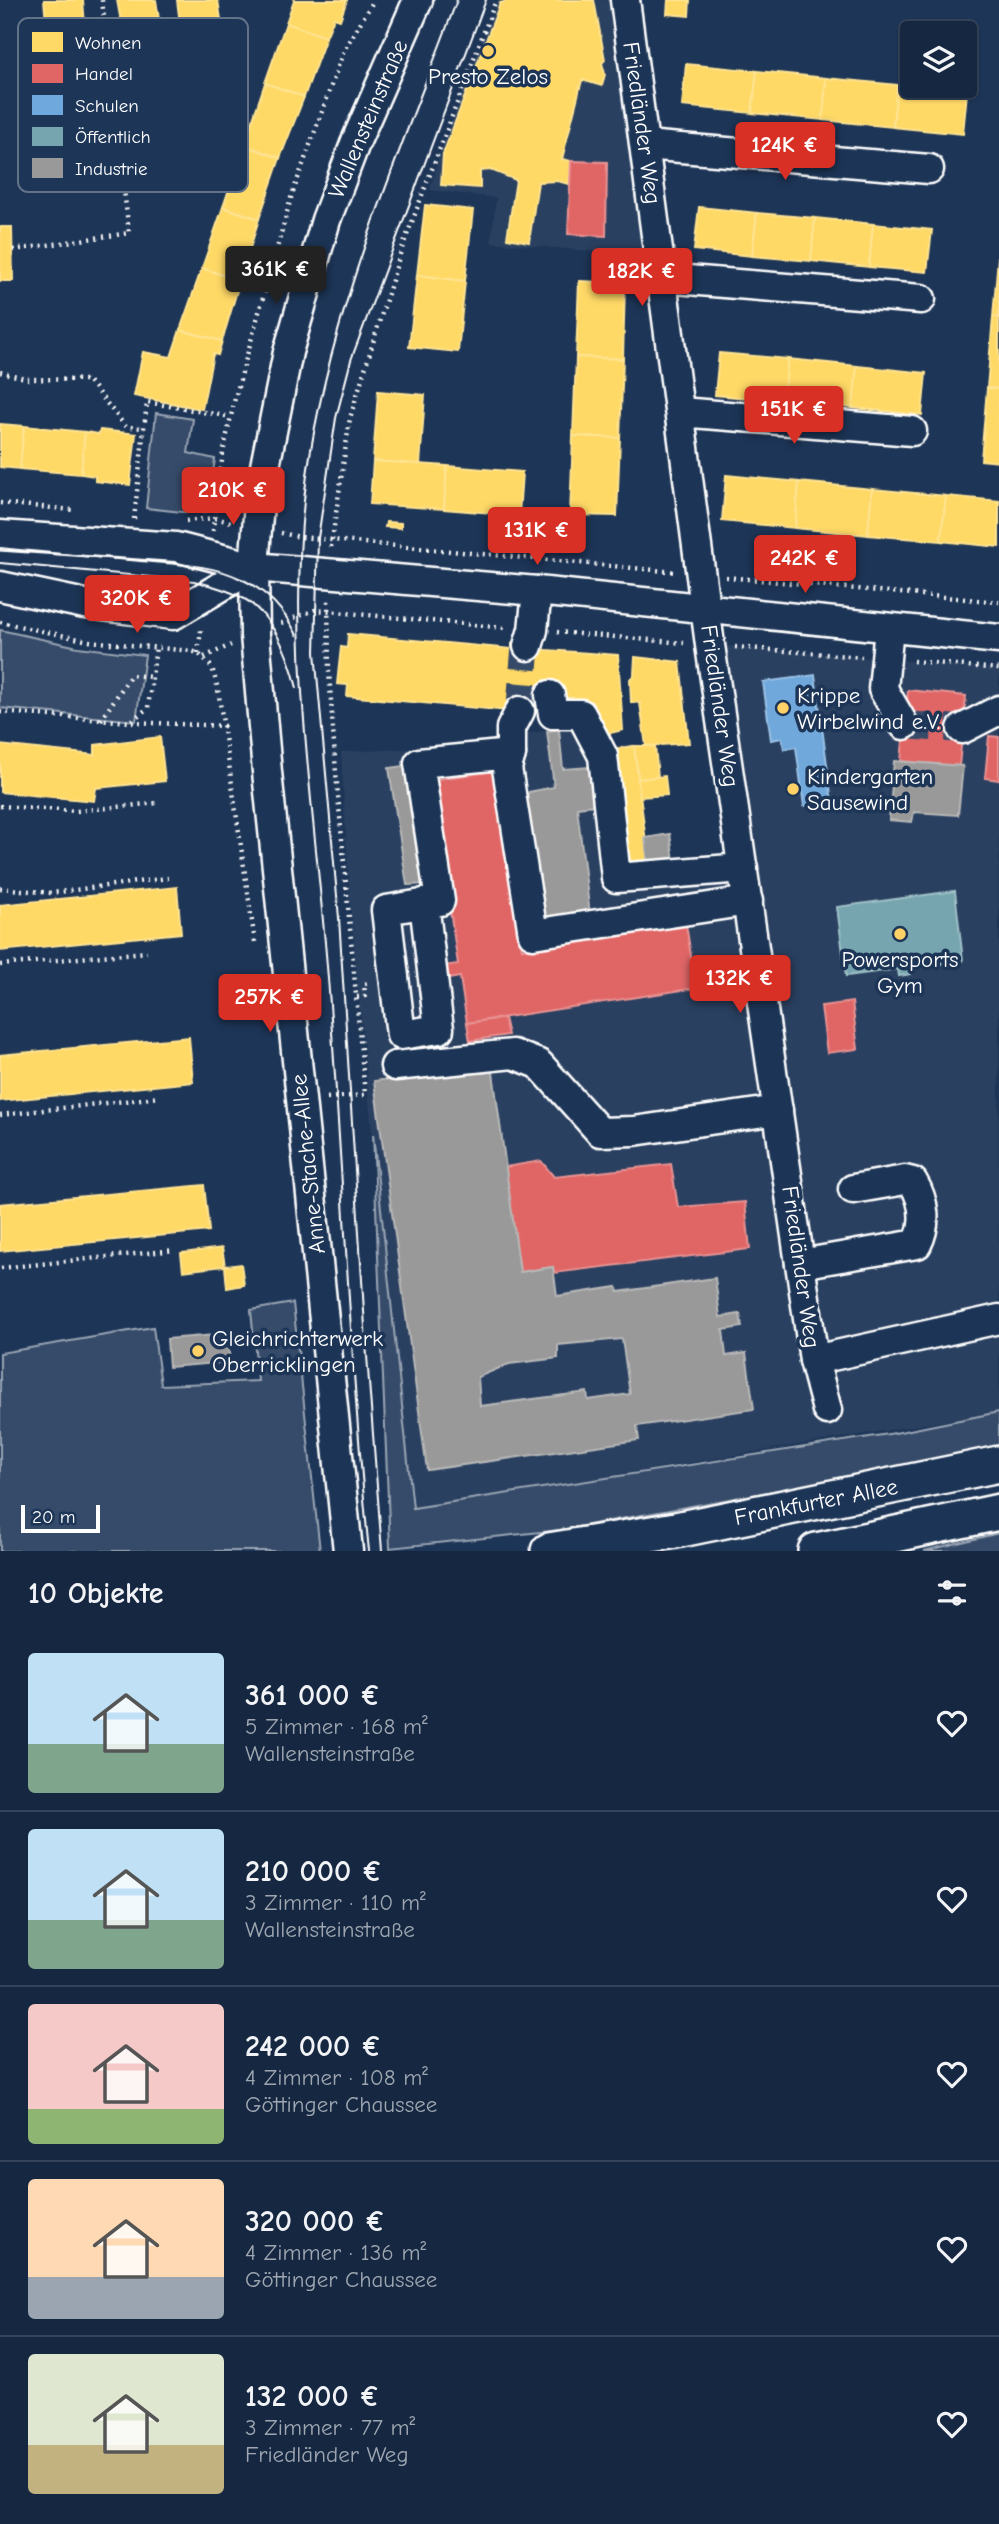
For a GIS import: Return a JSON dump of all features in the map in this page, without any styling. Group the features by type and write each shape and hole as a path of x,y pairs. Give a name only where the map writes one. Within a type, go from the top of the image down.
{"main road":[{"name":"Frankfurter Allee","path":"549,1551 676,1530 999,1464"},
{"name":"Frankfurter Allee","path":"816,1551 999,1512"}],"street":[{"name":"Wallensteinstraße","path":"254,567 260,491 288,352 326,220 356,141 418,0"},
{"name":"Friedländer Weg","path":"625,0 710,645 814,1360 827,1410"},
{"path":"645,145 929,169"},
{"path":"663,278 921,299"},
{"path":"680,412 912,431"},
{"path":"0,534 176,547 254,567 537,592 999,639"},
{"path":"0,586 85,604 173,615 254,567"},
{"name":"Anne-Stache-Allee","path":"254,567 255,635 267,772 348,1551"},
{"path":"528,646 533,630 537,592"},
{"path":"889,628 883,689 904,725"},
{"path":"550,695 553,714 581,714 603,756 616,878 743,868"},
{"path":"962,729 999,710"},
{"path":"520,711 511,728 512,754 507,768 533,934 748,901"},
{"path":"424,903 440,901 419,764 512,754"},
{"path":"395,1066 513,1054 539,1064 600,1132 634,1131 778,1110"},
{"path":"800,1264 917,1244 923,1232 924,1214 918,1190 913,1182 905,1180 853,1189"},
{"path":"814,1360 999,1319"}],"path":[{"path":"102,0 104,18"},
{"path":"214,518 231,417 290,198 344,50 374,0"},
{"path":"332,539 354,405 401,251 496,0"},
{"path":"13,250 129,233 124,192"},
{"path":"0,372 29,379 88,380 126,426 145,428"},
{"path":"131,544 147,402 231,417"},
{"path":"177,522 214,518 300,537 999,602"},
{"path":"320,1099 365,1095 336,774 327,611"},
{"path":"0,622 89,641 198,653 212,667 225,726 0,712"},
{"path":"710,645 999,669"},
{"path":"130,722 148,708 156,647"},
{"path":"101,720 131,675 152,677"},
{"path":"0,806 76,811 158,803"},
{"path":"0,888 51,893 168,878"},
{"path":"0,965 146,952"},
{"path":"356,997 365,996 364,984"},
{"path":"0,1115 160,1097"},
{"path":"1,1268 175,1250"}],"shaded area":[{"path":"498,0 615,0 651,257 491,242 496,198 430,190 440,153"},
{"path":"156,413 193,419 188,453 215,459 207,512 146,508"},
{"path":"0,630 78,647 145,655 136,721 0,708"},
{"path":"716,645 999,669 999,1412 413,1508 383,1248 350,901 341,752 495,744 529,733 584,726 607,746 634,744 649,866 746,854"},
{"path":"373,1134 413,1508 895,1433 999,1412 999,1447 560,1530 390,1548"},
{"path":"293,1303 320,1551 0,1551 0,1353 153,1327 161,1385 258,1381 251,1310"},
{"path":"999,1533 999,1551 924,1551"}],"building: Wohnen":[{"path":"44,0 83,0 84,18 46,18"},
{"path":"117,0 156,0 159,18 120,18"},
{"path":"177,0 218,0 221,18 179,18"},
{"path":"294,0 347,0 340,20 334,18 326,37 286,23"},
{"path":"511,0 594,0 605,60 602,63 605,74 602,86 582,80 562,159 571,161 569,184 557,181 538,182 529,242 507,238 516,180 491,170 480,171 480,188 441,185 443,154 500,3"},
{"path":"668,0 690,0 689,16 667,14"},
{"path":"286,23 326,37 304,97 265,83"},
{"path":"686,64 757,71 752,113 682,106"},
{"path":"757,71 826,78 823,120 752,113"},
{"path":"826,78 897,85 893,127 823,120"},
{"path":"265,83 304,97 280,158 248,146 248,133"},
{"path":"897,85 900,85 900,98 966,98 963,134 893,127"},
{"path":"248,146 280,158 259,219 223,207 228,192 248,192"},
{"path":"425,205 473,210 465,281 417,275"},
{"path":"223,207 259,219 240,281 202,268"},
{"path":"699,207 757,213 752,256 694,250"},
{"path":"757,213 815,218 811,261 752,256"},
{"path":"815,218 873,224 869,267 811,261"},
{"path":"873,224 932,230 927,272 869,267"},
{"path":"0,227 12,227 13,281 0,281"},
{"path":"999,245 999,317 993,317"},
{"path":"202,268 240,281 222,341 180,330"},
{"path":"417,275 465,281 458,352 409,347"},
{"path":"579,281 625,283 623,359 576,357"},
{"path":"993,317 999,317 999,389 987,388"},
{"path":"180,330 222,341 218,355 213,354 202,409 134,396 143,352 171,357"},
{"path":"719,353 788,359 784,401 715,395"},
{"path":"576,357 623,359 620,438 573,436"},
{"path":"788,359 857,366 853,408 784,401"},
{"path":"857,366 926,373 922,415 853,408"},
{"path":"987,388 999,389 999,462 981,460"},
{"path":"378,391 425,395 420,465 373,461"},
{"path":"0,424 24,426 20,469 0,467"},
{"path":"24,426 85,432 81,474 20,469"},
{"path":"100,430 136,434 130,485 95,481 95,476 81,474 85,432 99,434"},
{"path":"573,436 620,438 617,516 570,515"},
{"path":"373,461 447,466 444,509 370,504"},
{"path":"447,466 522,472 519,515 444,509"},
{"path":"726,475 799,482 795,528 722,521"},
{"path":"799,482 872,489 868,535 795,528"},
{"path":"872,489 946,496 941,541 868,535"},
{"path":"946,496 999,501 999,547 941,541"},
{"path":"386,522 401,523 401,528 385,527"},
{"path":"348,634 512,649 512,644 546,650 618,655 623,730 602,735 563,702 564,696 532,694 531,713 347,696 348,685 337,684 341,647 347,648"},
{"path":"635,657 680,662 689,743 646,746 640,703 631,702 630,679 634,675"},
{"path":"160,737 165,781 96,788 94,801 0,792 0,745 95,755 95,745"},
{"path":"634,746 655,746 658,777 638,779"},
{"path":"634,746 649,866 627,868 612,749"},
{"path":"665,776 667,795 640,797 638,779"},
{"path":"177,887 181,933 0,951 0,905"},
{"path":"189,1037 193,1082 0,1101 0,1055"},
{"path":"204,1185 209,1231 0,1251 0,1204"},
{"path":"222,1248 225,1266 183,1271 181,1253"},
{"path":"241,1264 244,1285 227,1288 225,1266"}],"building: Handel":[{"path":"571,161 607,162 606,236 568,234"},
{"path":"908,690 966,696 959,766 901,761"},
{"path":"989,736 999,737 999,780 985,778"},
{"path":"495,771 522,949 686,924 696,988 467,1023 460,977 437,981 435,967 458,964 431,780"},
{"path":"852,1002 858,1049 827,1053 821,1006"},
{"path":"504,1018 508,1035 470,1041 467,1023"},
{"path":"541,1161 554,1177 671,1164 678,1207 745,1202 750,1249 554,1273 553,1267 520,1272 505,1167"}],"building: Schulen":[{"path":"815,675 832,802 804,806 796,747 784,749 782,738 771,740 763,682"}],"building: Öffentlich":[{"name":"Powersports Gym","path":"955,891 963,961 911,968 911,974 899,976 898,969 846,976 837,907"}],"building: Industrie":[{"path":"559,729 563,769 590,767 594,805 577,807 590,915 558,920 537,911 522,804 529,792 554,787 547,731"},
{"path":"894,761 963,766 958,815 914,812 912,822 889,820"},
{"path":"412,765 429,884 407,885 389,768"},
{"path":"670,834 674,860 648,864 645,838"},
{"path":"492,1065 520,1272 553,1267 557,1296 617,1287 618,1292 715,1278 720,1317 740,1314 742,1327 723,1330 726,1356 746,1353 754,1409 637,1426 639,1440 427,1470 374,1081","holes":["622,1339 630,1394 588,1400 587,1392 480,1406 478,1377 509,1364 558,1358 558,1345"]},
{"name":"Gleichrichterwerk Oberricklingen","path":"227,1334 230,1362 169,1367 167,1339"}],"tunnel":[{"path":"520,711 525,652 528,646"},
{"path":"904,725 962,729"}],"tram line":[{"path":"369,1551 356,1405 327,966 304,720 299,598 301,536 307,475 318,414 349,293 390,175 457,0"},
{"path":"382,1551 339,918 315,652 318,538 336,418 351,360 486,0"},
{"path":"0,548 218,570 267,595 281,610 297,635"},
{"path":"0,563 194,581 230,592 252,604 270,624 284,649 297,688"}],"place":[{"name":"Presto Zelos","path":"488,51"},
{"name":"Krippe Wirbelwind e.V.","path":"783,708"},
{"name":"Kindergarten Sausewind","path":"793,789"},
{"name":"Powersports Gym","path":"900,934"},
{"name":"Gleichrichterwerk Oberricklingen","path":"198,1351"}]}
